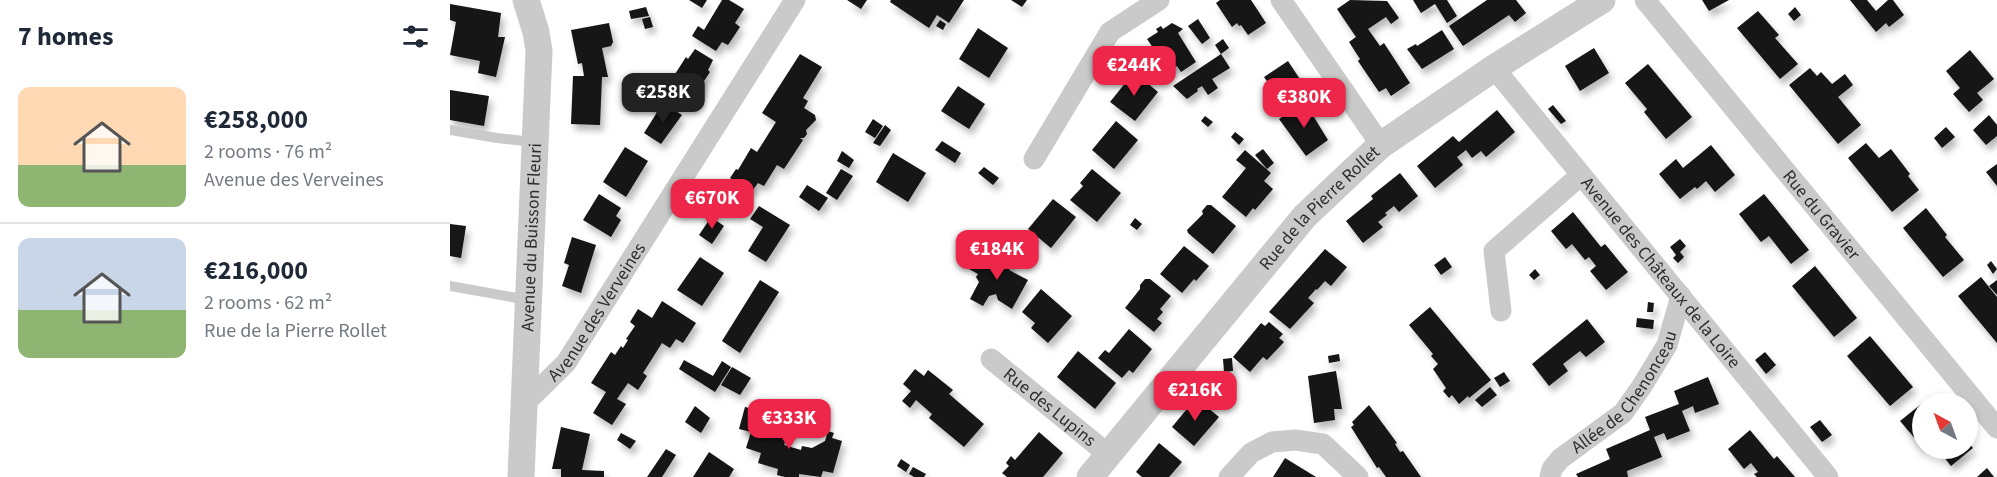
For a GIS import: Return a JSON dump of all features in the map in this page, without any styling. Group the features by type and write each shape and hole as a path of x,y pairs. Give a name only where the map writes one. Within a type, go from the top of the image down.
{"street":[{"name":"Avenue du Buisson Fleuri","path":"521,477 539,51 526,0"},
{"name":"Avenue des Verveines","path":"524,404 566,363 795,0"},
{"path":"1034,159 1110,32 1159,0"},
{"path":"1281,0 1381,145"},
{"name":"Rue de la Pierre Rollet","path":"1090,477 1305,216 1381,145 1494,68 1602,0"},
{"name":"Rue du Gravier","path":"1645,0 1997,428"},
{"name":"Avenue des Châteaux de la Loire","path":"1494,68 1828,477"},
{"path":"1502,311 1494,251 1581,175"},
{"name":"Allée de Chenonceau","path":"1550,477 1552,469 1560,459 1623,413 1667,345 1681,296"},
{"name":"Rue des Lupins","path":"992,359 1109,455"},
{"path":"1229,477 1251,453 1272,442 1295,440 1323,444 1358,477"}],"lane":[{"path":"450,130 535,142"},
{"path":"450,286 528,300"}],"building":[{"path":"689,0 707,0 702,8"},
{"path":"722,0 729,0 744,9 735,23 740,27 728,45 722,42 716,51 692,36 698,26 704,30"},
{"path":"847,0 867,0 861,9"},
{"path":"891,0 964,0 949,23 937,15 929,28 890,2"},
{"path":"1011,0 1027,0 1022,7"},
{"path":"1220,0 1251,0 1266,23 1248,35 1237,23 1232,27 1216,3"},
{"path":"1350,0 1387,1 1399,18 1391,24 1386,17 1368,29 1380,46 1384,43 1410,83 1391,96 1386,88 1379,92 1358,61 1360,59 1349,42 1356,37 1337,9"},
{"path":"1413,0 1447,0 1457,16 1447,23 1435,4 1421,13"},
{"path":"1487,0 1516,0 1526,13 1515,22 1509,15 1463,46 1449,26"},
{"path":"1702,0 1729,0 1709,11"},
{"path":"1850,0 1867,0 1876,11 1888,0 1893,0 1904,15 1889,27 1886,23 1876,32"},
{"path":"450,4 501,13 498,37 505,37 496,77 478,73 480,61 450,55 456,22 450,20"},
{"path":"646,7 649,16 631,19 629,11"},
{"path":"1795,7 1801,15 1794,21 1788,14"},
{"path":"1758,11 1779,35 1775,38 1798,64 1780,79 1737,28"},
{"path":"650,17 653,27 645,29 642,19"},
{"path":"1198,19 1210,38 1202,44 1188,26"},
{"path":"940,20 946,24 943,30 936,26"},
{"path":"609,23 613,42 611,46 602,48 608,77 602,77 600,125 571,124 573,76 584,76 582,63 578,64 571,30"},
{"path":"1172,23 1183,29 1178,33 1196,62 1181,72 1177,66 1169,71 1147,39 1158,32 1156,29 1161,26 1163,29"},
{"path":"978,28 1008,48 989,78 959,59"},
{"path":"1442,30 1454,49 1422,69 1407,49 1416,44 1417,46"},
{"path":"1223,39 1229,48 1221,54 1215,45"},
{"path":"1594,48 1609,73 1580,91 1565,66"},
{"path":"695,49 713,60 708,70 710,72 702,84 704,86 694,101 668,85 686,57 688,59"},
{"path":"1970,50 1994,79 1977,93 1983,100 1969,112 1953,94 1960,88 1946,71"},
{"path":"800,54 822,67 803,98 808,101 804,108 815,115 816,120 806,130 807,134 804,138 800,138 803,140 784,169 777,165 764,186 758,183 752,191 730,178 736,169 738,170 751,148 757,152 776,122 762,113"},
{"path":"1221,54 1230,68 1212,79 1218,88 1208,95 1202,86 1187,99 1173,86"},
{"path":"1288,61 1307,90 1284,105 1264,77"},
{"path":"1648,64 1692,117 1666,139 1644,112 1647,109 1625,83"},
{"path":"1810,68 1817,76 1821,72 1832,84 1845,74 1853,85 1838,97 1861,125 1838,144 1789,85"},
{"path":"1134,72 1158,92 1135,121 1110,102"},
{"path":"958,86 985,104 969,129 941,111"},
{"path":"450,90 489,96 484,126 450,120"},
{"path":"663,103 682,115 661,144 644,133"},
{"path":"1301,104 1306,112 1309,109 1328,140 1306,156 1279,119"},
{"path":"1553,105 1566,121 1561,124 1548,109"},
{"path":"1497,110 1515,132 1486,157 1481,151 1472,158 1466,150 1457,157 1463,165 1435,188 1417,166 1453,136 1459,142"},
{"path":"1989,115 1997,125 1997,136 1986,145 1973,130"},
{"path":"1205,116 1213,122 1208,127 1201,121"},
{"path":"873,119 883,126 875,138 865,132"},
{"path":"1116,121 1138,140 1114,169 1092,150"},
{"path":"885,125 891,130 880,146 873,143"},
{"path":"1946,127 1955,137 1942,148 1934,138"},
{"path":"1235,132 1244,139 1239,145 1231,137"},
{"path":"942,141 961,153 955,163 935,150"},
{"path":"1866,143 1879,158 1891,149 1919,190 1892,212 1848,158"},
{"path":"1711,145 1735,175 1715,192 1706,181 1680,199 1659,174 1676,159 1683,168"},
{"path":"625,147 648,161 626,197 603,182"},
{"path":"1263,149 1274,163 1267,169 1255,155"},
{"path":"1245,150 1271,173 1264,181 1273,189 1246,217 1222,197 1246,168 1236,160"},
{"path":"842,151 854,160 849,168 837,161"},
{"path":"893,153 926,173 908,202 876,182"},
{"path":"1997,164 1997,186 1986,172"},
{"path":"984,167 999,178 993,185 978,173"},
{"path":"841,169 853,176 837,200 826,193"},
{"path":"1092,169 1121,193 1097,222 1070,200 1083,186 1080,183"},
{"path":"1400,173 1418,196 1399,212 1394,206 1385,213 1387,215 1378,222 1383,227 1363,243 1346,221 1373,199 1371,196"},
{"path":"807,185 828,198 819,211 799,197"},
{"path":"599,194 621,208 616,216 621,220 611,237 583,220"},
{"path":"1764,194 1809,250 1791,264 1769,236 1761,242 1739,214"},
{"path":"1053,199 1076,217 1051,248 1028,229"},
{"path":"1207,205 1211,205 1236,226 1213,254 1187,230 1203,214 1202,211"},
{"path":"759,206 790,225 766,262 748,251 763,227 750,219"},
{"path":"1926,208 1964,260 1943,277 1903,228"},
{"path":"1573,212 1601,247 1605,244 1628,272 1606,290 1590,271 1596,266 1589,257 1585,260 1572,244 1566,249 1551,231"},
{"path":"711,217 724,226 712,244 699,235"},
{"path":"1135,218 1142,224 1137,230 1130,225"},
{"path":"450,224 466,226 461,258 450,256"},
{"path":"572,237 596,245 581,293 562,286 569,265 564,263"},
{"path":"1680,239 1686,246 1680,252 1684,257 1678,263 1673,258 1676,255 1670,247"},
{"path":"1184,246 1209,266 1182,293 1160,274"},
{"path":"1325,249 1347,267 1331,286 1325,281 1316,289 1308,298 1314,303 1290,329 1269,312"},
{"path":"995,253 1013,263 1009,270 1028,280 1012,309 998,300 996,294 989,296 983,306 970,299 979,282 976,277 978,274 969,269 976,257 989,265"},
{"path":"700,257 724,273 702,306 677,290"},
{"path":"1445,257 1452,267 1441,275 1434,265"},
{"path":"1991,261 1997,269 1993,274 1987,265"},
{"path":"1815,266 1857,318 1834,337 1792,286"},
{"path":"1535,269 1540,275 1534,280 1529,275"},
{"path":"1981,277 1997,297 1997,343 1958,296"},
{"path":"1145,279 1150,279 1171,296 1160,309 1163,312 1157,319 1162,323 1154,332 1125,308"},
{"path":"760,280 779,292 740,353 722,341"},
{"path":"1997,280 1997,295 1989,286"},
{"path":"1041,289 1072,316 1048,343 1031,328 1035,323 1022,312"},
{"path":"662,301 696,323 683,343 676,339 670,348 662,343 643,373 647,376 638,390 628,383 617,399 626,404 612,425 593,413 606,392 591,383 611,352 615,355 621,346 623,348 635,326 630,322 638,309 652,318"},
{"path":"1648,302 1654,303 1653,312 1647,312"},
{"path":"1430,307 1491,380 1459,404 1452,395 1449,398 1443,391 1446,388 1433,369 1438,364 1431,356 1433,354 1409,325"},
{"path":"1637,318 1654,320 1653,329 1636,327"},
{"path":"1587,319 1605,342 1586,357 1580,351 1563,364 1568,371 1549,386 1532,364"},
{"path":"1269,322 1283,334 1279,338 1284,342 1267,360 1263,357 1250,372 1233,357 1261,323 1265,326"},
{"path":"1129,329 1152,349 1133,373 1129,370 1122,378 1098,358 1105,350 1109,353"},
{"path":"1870,336 1913,387 1890,406 1847,356"},
{"path":"1078,351 1116,383 1095,409 1057,377"},
{"path":"1765,352 1776,365 1766,374 1755,360"},
{"path":"1339,354 1340,361 1329,363 1328,356"},
{"path":"1232,358 1233,371 1224,372 1223,359"},
{"path":"684,360 713,376 722,361 731,367 715,392 679,369"},
{"path":"732,367 751,378 740,395 721,385"},
{"path":"915,369 924,376 928,370 953,390 949,394 984,424 964,447 929,418 932,414 916,400 910,408 902,401 911,391 903,384"},
{"path":"1336,371 1342,409 1334,409 1335,420 1314,423 1308,376"},
{"path":"1504,372 1510,381 1500,387 1494,378"},
{"path":"1708,377 1719,404 1695,413 1693,406 1682,411 1690,431 1667,440 1664,433 1654,437 1662,457 1627,471 1628,477 1578,477 1576,474 1610,459 1606,449 1650,430 1645,417 1679,404 1674,391"},
{"path":"1490,387 1497,395 1482,407 1475,400"},
{"path":"1196,398 1219,417 1194,446 1172,427"},
{"path":"1369,405 1397,443 1395,444 1400,452 1403,451 1421,477 1386,477 1379,467 1377,468 1351,427 1354,425 1352,422"},
{"path":"695,406 710,418 701,433 685,422"},
{"path":"745,407 757,410 754,422 788,432 784,445 801,450 802,446 812,448 825,441 828,431 834,433 832,438 842,441 833,473 823,471 821,477 799,474 799,477 785,477 777,475 778,469 758,463 761,453 746,448 751,432 739,429"},
{"path":"1912,411 1912,435 1900,421"},
{"path":"1820,420 1832,435 1822,442 1810,427"},
{"path":"561,427 590,434 582,470 604,471 604,477 561,477 561,469 552,469"},
{"path":"1750,430 1774,459 1777,456 1795,477 1757,477 1754,474 1758,472 1751,463 1744,469 1728,449"},
{"path":"1039,432 1063,453 1043,477 1007,477 1002,473 1009,466 1006,463 1011,456 1015,460"},
{"path":"621,433 636,441 630,449 617,440"},
{"path":"1159,443 1182,462 1169,477 1142,477 1136,472"},
{"path":"666,449 676,455 662,477 647,477"},
{"path":"709,452 734,469 729,477 693,477"},
{"path":"1285,458 1316,477 1273,477"},
{"path":"901,459 910,465 906,472 897,466"},
{"path":"1946,459 1960,459 1951,466"},
{"path":"913,467 926,474 924,477 914,477 909,474"},
{"path":"1987,468 1994,477 1977,477"}]}
